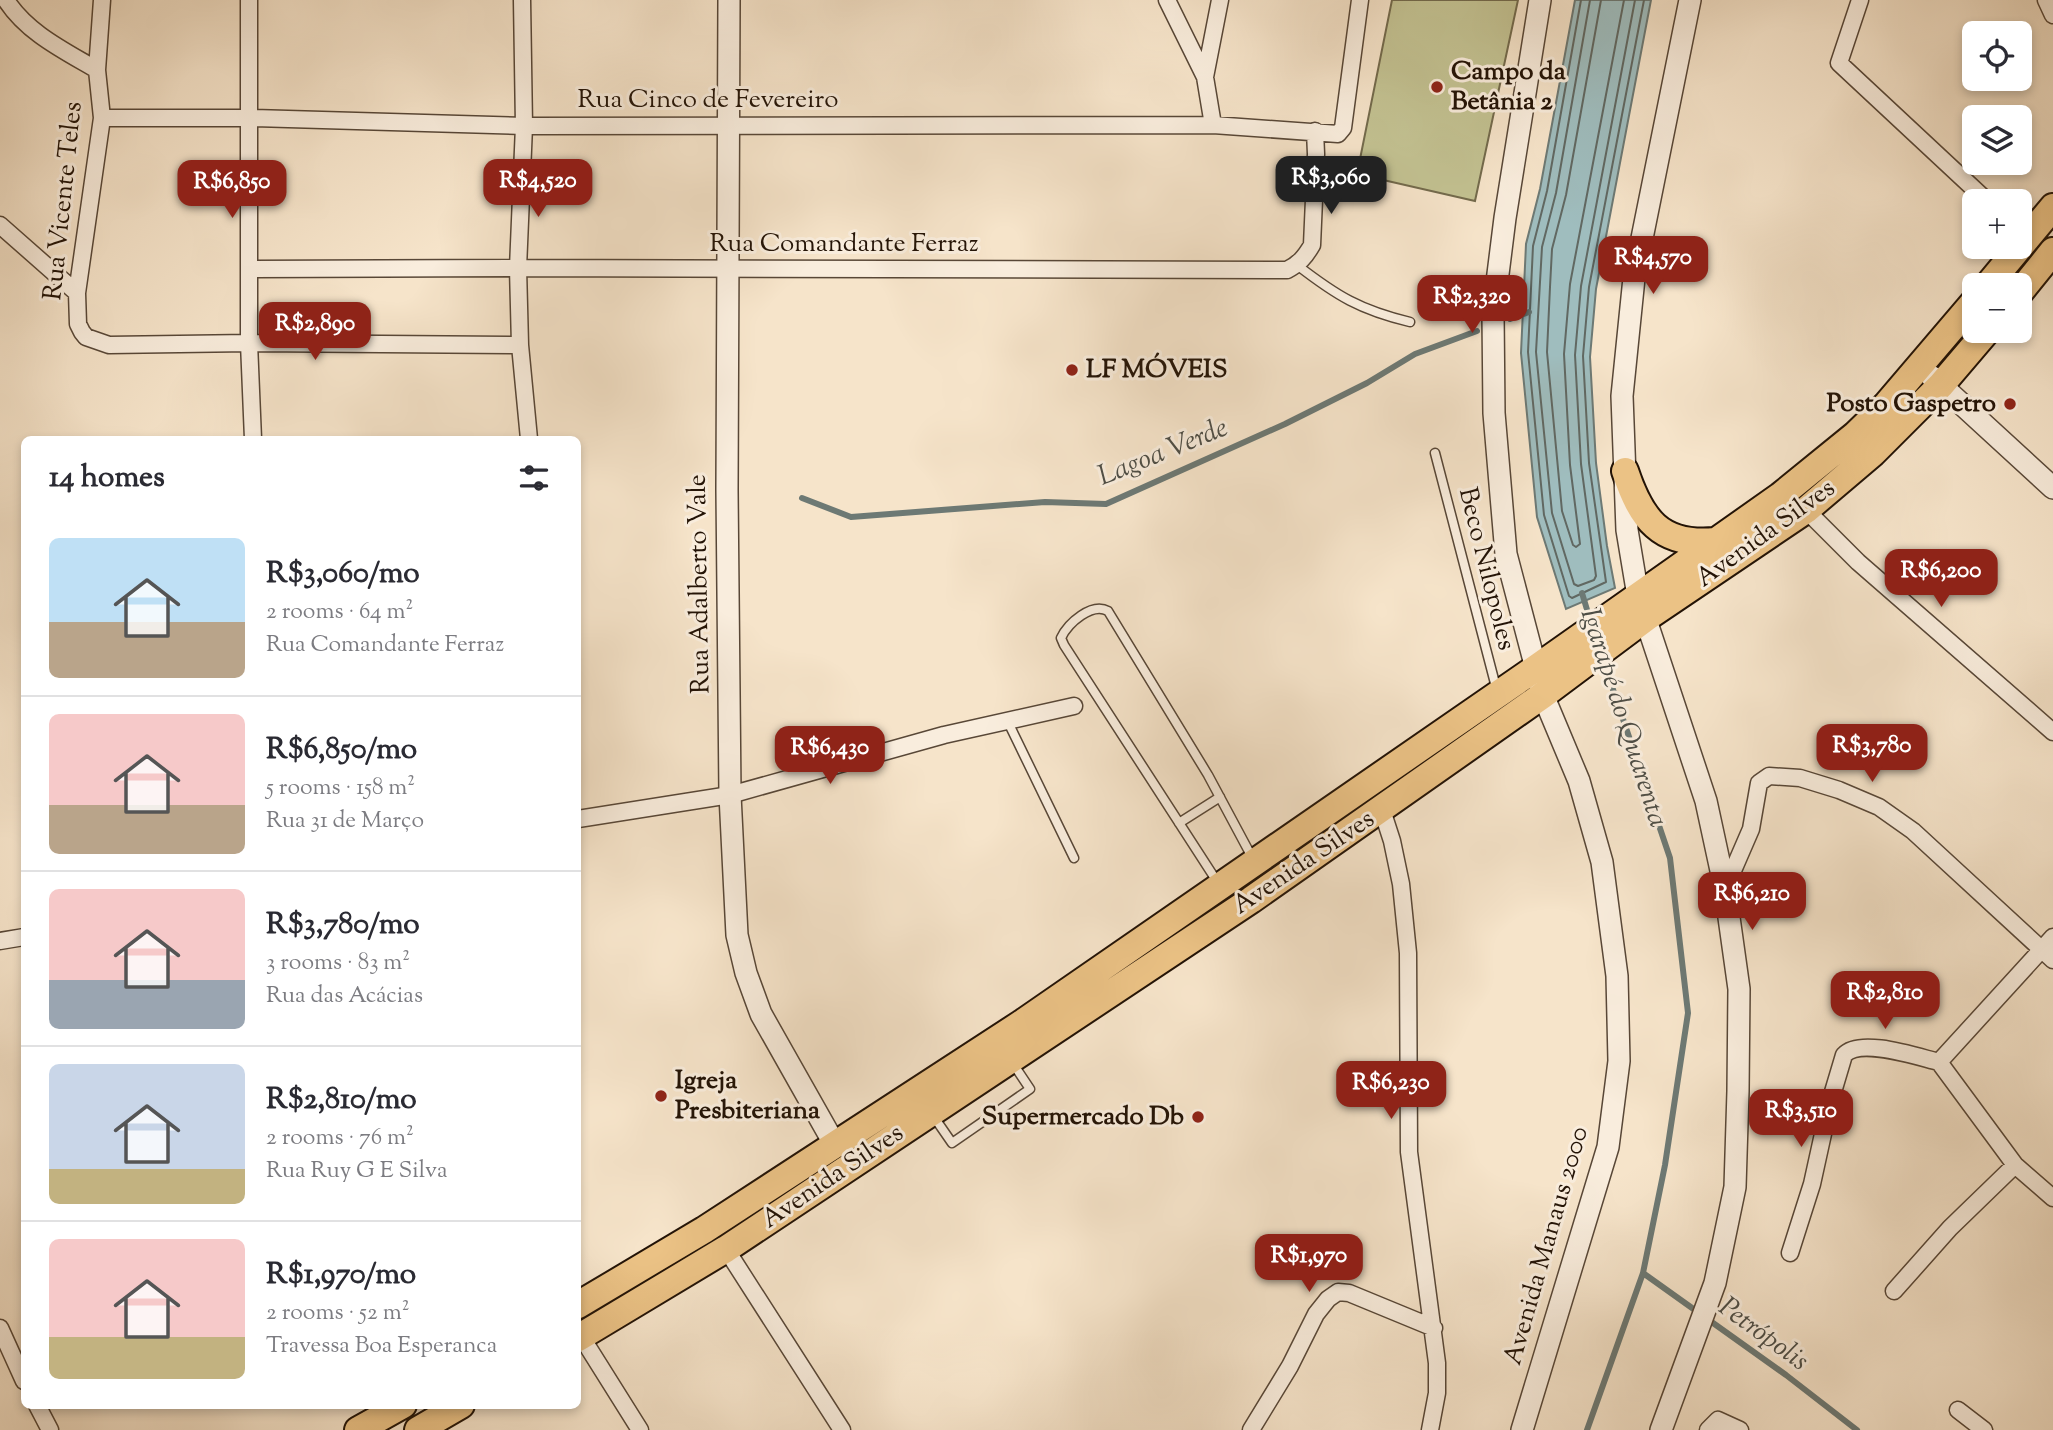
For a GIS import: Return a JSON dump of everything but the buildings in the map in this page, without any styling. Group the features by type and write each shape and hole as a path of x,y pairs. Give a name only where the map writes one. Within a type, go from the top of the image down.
{"main road":[{"path":"2032,227 2053,207"},
{"path":"2032,279 2051,258"},
{"name":"Avenida Silves","path":"1636,611 1715,541 1780,496 1855,436 1962,316"},
{"name":"Avenida Silves","path":"581,1336 726,1249 1251,900 1543,695 1575,655 1636,611 1806,510 1874,453 1941,385 1977,343"},
{"path":"1625,471 1634,496 1654,526 1673,537 1693,543 1715,541"},
{"name":"Avenida Silves","path":"581,1303 704,1230 1022,1023 1536,668 1575,655"},
{"path":"358,1430 396,1409"},
{"path":"421,1429 454,1409"}],"street":[{"path":"6,0 12,10 40,36 97,70"},
{"name":"Rua Vicente Teles","path":"102,0 97,70 102,118 77,293 78,324 82,332 95,342 109,345 249,343"},
{"path":"249,0 249,343 253,436"},
{"path":"522,0 524,126 518,268 520,345 530,436"},
{"name":"Rua Adalberto Vale","path":"729,0 726,268 730,795 737,935 746,973 761,1014 835,1144"},
{"path":"1167,0 1205,77 1213,125"},
{"path":"1205,77 1220,0"},
{"name":"Rua Cinco de Fevereiro","path":"102,118 251,117 524,126 1213,125 1338,134 1343,128 1360,0"},
{"name":"Avenida Manaus 2000","path":"1522,1430 1608,1147 1619,1061 1617,976 1602,862 1579,781 1543,695 1506,554 1494,413 1493,314 1505,218 1540,0"},
{"path":"1661,1430 1715,1283 1735,1187 1738,1091 1739,989 1725,889 1706,801 1636,611 1627,530 1622,396 1633,278 1690,0"},
{"path":"1860,0 1839,63 1974,189"},
{"path":"2046,0 2053,15"},
{"path":"1297,265 1306,257 1312,245 1315,131"},
{"path":"0,225 77,293"},
{"name":"Rua Comandante Ferraz","path":"250,269 1287,270 1297,265"},
{"path":"249,343 520,345"},
{"path":"1920,366 2053,488"},
{"path":"1806,510 1858,562 2053,732"},
{"path":"581,819 730,795 944,735 1074,706"},
{"path":"1725,889 1751,829 1759,783 1769,776 1800,778 1839,790 1879,807 1913,831 2047,955"},
{"path":"1381,810 1392,841 1401,884 1408,953 1409,1152 1434,1328 1437,1383 1430,1430"},
{"path":"1939,1062 2047,955 2053,937"},
{"path":"0,941 21,938"},
{"path":"1790,1254 1812,1184 1830,1102 1844,1055 1849,1049 1856,1047 1891,1050 1939,1062 2015,1166 2053,1198"},
{"path":"1894,1291 1950,1228 2015,1166"},
{"path":"726,1249 842,1430"},
{"path":"1251,1430 1290,1366 1316,1314 1328,1299 1338,1292 1349,1293 1434,1328"},
{"path":"0,1328 21,1374"},
{"path":"581,1340 640,1430"},
{"path":"39,1409 50,1430"},
{"path":"1958,1410 1984,1430"},
{"path":"1707,1430 1718,1420 1740,1430"}],"lane":[{"path":"1297,265 1335,295 1362,308 1410,323"},
{"name":"Beco Nilopoles","path":"1435,453 1497,694"},
{"path":"1220,886 1063,645 1061,638 1066,628 1094,608 1101,607 1108,611 1220,797 1254,862"},
{"path":"1007,720 1074,858"},
{"path":"1179,823 1220,797"},
{"path":"931,1112 952,1143 1030,1089 1010,1059"}],"shaded area":[{"name":"Campo da Betânia 2","path":"1392,0 1518,0 1475,201 1357,174"}],"water":[{"path":"1575,0 1651,0 1596,289 1590,357 1596,463 1615,588 1566,609 1537,517 1521,353 1526,244 1540,189"}],"waterway":[{"name":"Lagoa Verde","path":"1510,319 1529,312"},
{"name":"Lagoa Verde","path":"802,498 851,517 1045,502 1106,504 1285,424 1367,383 1415,354 1477,331"},
{"name":"Igarapé do Quarenta","path":"1582,593 1591,623"},
{"name":"Igarapé do Quarenta","path":"1587,1430 1643,1273 1665,1165 1688,1013 1670,858 1603,660"},
{"name":"Petrópolis","path":"1643,1273 1786,1375 1857,1430"}],"place":[{"name":"Campo da Betânia 2","path":"1437,87"},
{"name":"LF MÓVEIS","path":"1072,370"},
{"name":"Posto Gaspetro","path":"2010,404"},
{"name":"Igreja Presbiteriana","path":"661,1096"},
{"name":"Supermercado Db","path":"1198,1117"}]}
